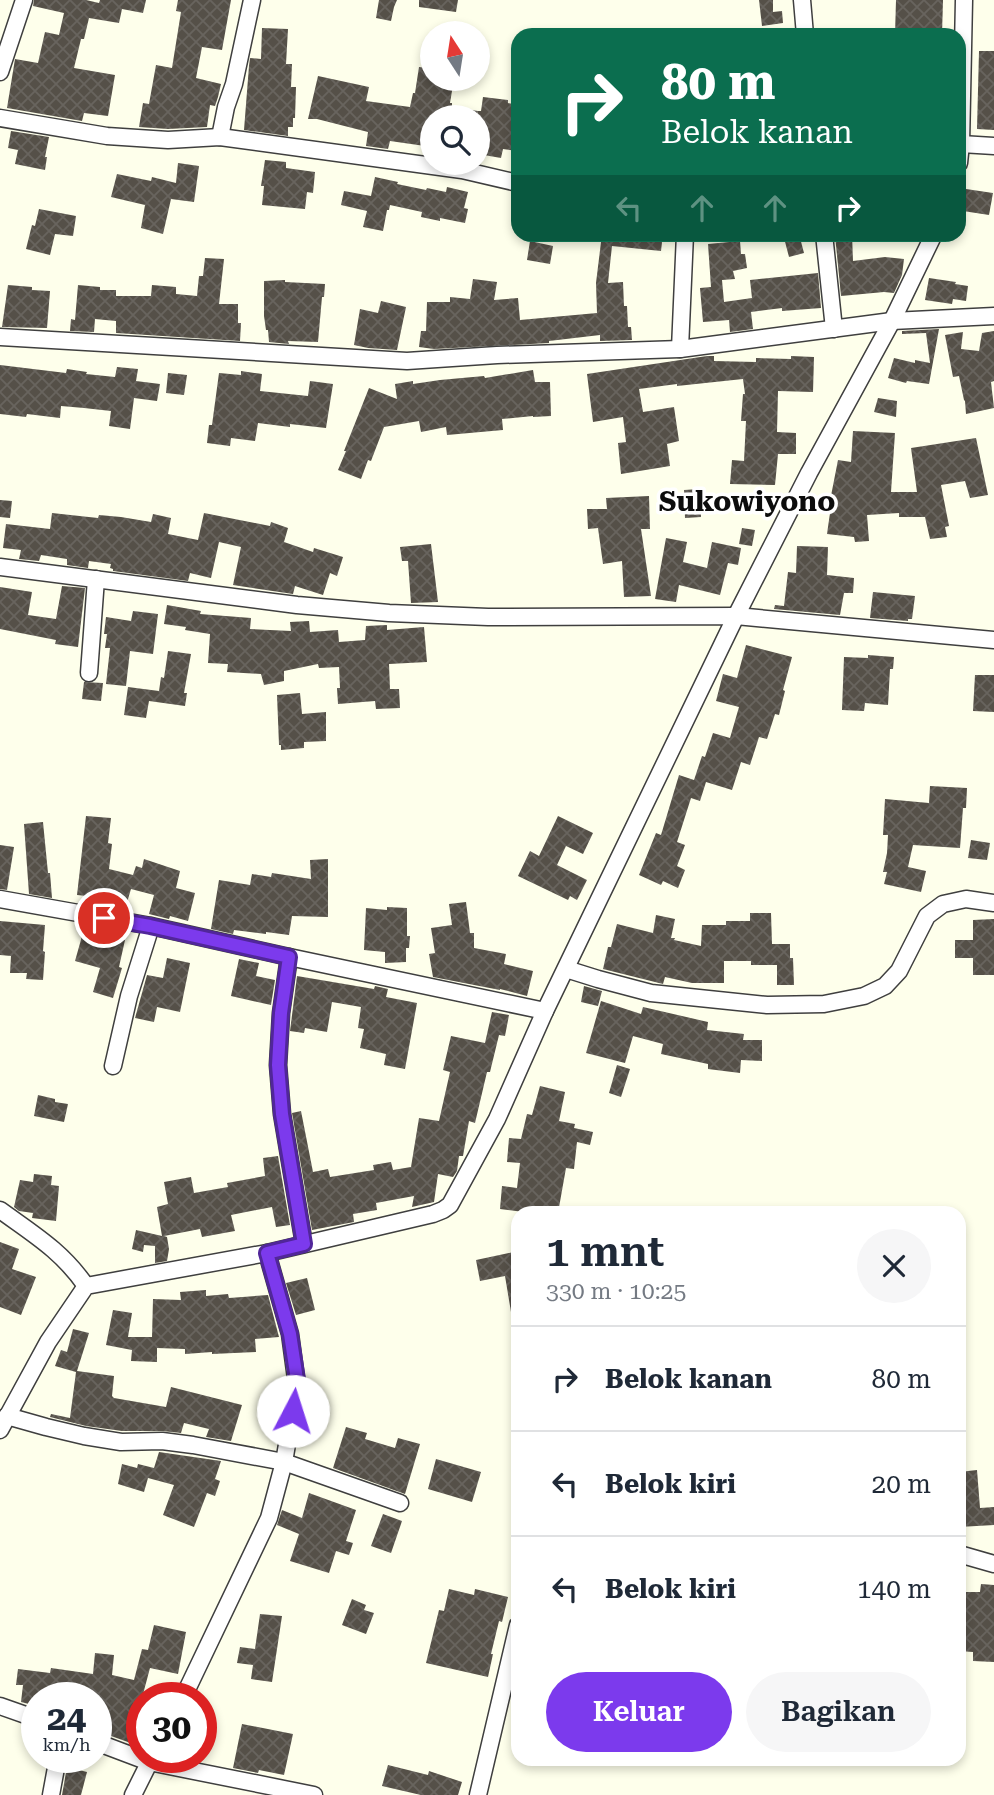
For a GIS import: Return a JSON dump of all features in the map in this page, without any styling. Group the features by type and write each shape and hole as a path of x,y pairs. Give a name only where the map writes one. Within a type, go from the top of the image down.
{"street":[{"path":"0,72 24,0"},
{"path":"220,137 252,0"},
{"path":"802,0 805,28"},
{"path":"963,28 964,0"},
{"path":"0,118 107,136 168,140 220,137 461,170 511,181"},
{"path":"966,144 994,146"},
{"path":"680,349 685,242"},
{"path":"825,242 834,329"},
{"path":"400,1503 284,1462 193,1445 162,1441 121,1442 46,1427 4,1423 48,1342 86,1286 267,1253 433,1214 450,1205 497,1119 545,1012 736,616 809,473 892,321 930,242"},
{"path":"0,337 407,360 680,349 892,321 994,316"},
{"path":"0,567 297,606 389,613 488,617 736,616 994,640"},
{"path":"89,673 96,579"},
{"path":"0,899 150,926 545,1012"},
{"path":"566,969 651,993 767,1005 824,1004 864,996 885,986 899,971 927,916 943,904 966,899 994,903"},
{"path":"113,1066 150,926"},
{"path":"289,957 281,1013 278,1065 282,1114 304,1244"},
{"path":"0,1210 60,1254 86,1286"},
{"path":"191,1682 269,1518 284,1462 298,1386 290,1334 267,1253"},
{"path":"966,1557 994,1564"},
{"path":"478,1795 511,1655"},
{"path":"0,1706 21,1713"},
{"path":"51,1795 55,1773"},
{"path":"133,1795 144,1773"},
{"path":"204,1773 314,1795"}],"building":[{"path":"34,0 86,0 99,3 100,0 146,0 143,13 122,9 119,23 89,18 84,39 81,39 74,68 115,75 108,116 84,113 82,121 7,108 15,59 38,63 45,32 59,35 64,13 33,6"},
{"path":"178,0 231,0 222,50 202,47 196,78 221,84 218,97 215,106 210,105 207,127 139,127 143,103 149,104 156,65 172,68 181,12 176,11"},
{"path":"379,0 397,0 391,21 376,18"},
{"path":"419,0 458,0 456,12 419,7"},
{"path":"759,0 773,0 773,12 782,11 783,23 762,26"},
{"path":"896,0 943,0 942,28 895,28"},
{"path":"262,28 288,29 286,64 292,64 291,87 296,87 295,118 293,127 288,127 288,136 244,130 250,58 261,59"},
{"path":"979,51 994,51 994,130 977,129"},
{"path":"419,67 420,91 452,91 452,105 420,105 420,145 390,141 388,149 366,146 368,132 308,119 318,76 369,87 366,101 410,107"},
{"path":"483,97 508,100 511,104 511,150 503,149 501,158 490,156 490,105 482,105"},
{"path":"11,131 49,137 45,170 15,164 18,150 8,148"},
{"path":"265,160 286,162 286,168 315,172 313,193 307,192 305,209 262,205 264,186 261,186"},
{"path":"178,163 199,166 194,202 171,199 163,234 141,228 145,205 111,197 117,174 151,181 152,177 176,183"},
{"path":"375,177 426,190 446,192 447,187 468,192 464,208 468,209 465,223 421,217 422,212 390,205 383,231 363,227 367,211 341,205 344,191 371,196"},
{"path":"966,189 993,193 989,215 966,211"},
{"path":"39,209 76,216 73,236 55,234 50,255 26,249"},
{"path":"530,242 553,246 550,264 527,260"},
{"path":"601,242 662,242 661,251 612,246 608,283 623,282 624,306 627,306 632,340 600,341 600,335 549,343 434,349 419,347 421,331 426,331 427,302 450,302 450,297 470,299 473,279 497,282 494,300 518,298 520,320 597,313 596,283"},
{"path":"740,242 741,254 745,254 747,268 733,271 735,279 722,280 724,302 752,298 750,280 818,273 821,308 782,311 782,308 751,312 753,329 730,332 729,320 703,322 700,288 711,287 708,244"},
{"path":"785,242 801,242 804,253 789,257"},
{"path":"836,242 852,242 853,261 885,257 904,259 902,275 894,293 841,296"},
{"path":"205,258 224,259 219,304 238,304 240,341 116,333 116,321 95,319 94,332 70,331 71,319 75,320 78,285 116,290 116,296 151,296 152,285 176,287 176,294 197,296 199,276 203,276"},
{"path":"929,278 968,286 966,301 953,299 952,304 925,300"},
{"path":"264,281 325,284 318,342 269,342 264,316"},
{"path":"8,285 50,291 47,328 2,327"},
{"path":"381,301 406,307 397,350 354,345 360,309 378,313"},
{"path":"939,329 929,384 906,383 888,378 894,358 930,363 926,333 902,334 902,331"},
{"path":"994,331 994,381 991,382 994,408 966,414 959,376 953,377 945,335 963,332 961,349 979,351 982,333"},
{"path":"714,356 714,361 756,362 756,358 814,357 813,392 778,391 777,432 796,433 796,454 778,454 775,485 730,484 732,460 744,461 746,421 741,421 745,394 743,379 639,389 643,412 674,407 679,441 667,444 670,466 621,474 618,443 626,442 623,417 593,422 587,374"},
{"path":"0,365 66,373 67,369 115,377 117,367 138,369 136,381 160,384 157,401 134,398 130,429 109,426 111,411 61,406 60,418 0,414"},
{"path":"533,370 535,382 550,382 551,416 502,419 503,430 447,435 446,427 421,432 419,421 384,427 361,479 338,470 369,388 397,399 395,384 485,378"},
{"path":"241,371 262,374 260,391 308,396 310,381 333,384 326,428 258,423 255,441 231,438 230,446 207,443 219,373 241,375"},
{"path":"168,373 187,375 184,395 166,393"},
{"path":"878,398 897,401 896,417 874,412"},
{"path":"853,431 895,433 891,492 917,492 911,448 976,438 988,495 970,498 965,481 941,485 949,526 945,527 947,537 930,539 925,517 899,517 899,513 867,515 869,541 855,542 854,537 827,534 829,506 838,460 851,462"},
{"path":"700,489 701,517 685,518 684,490"},
{"path":"649,496 650,529 641,529 651,596 624,597 622,561 603,564 598,528 588,529 587,509 607,509 606,498"},
{"path":"0,500 12,501 10,518 0,517"},
{"path":"52,513 98,518 99,515 121,517 151,522 153,514 171,518 168,534 198,540 204,513 270,526 271,522 288,528 284,542 313,552 314,548 343,557 337,576 330,573 323,595 295,586 293,594 233,585 241,547 219,542 211,578 190,573 188,581 113,571 111,564 89,561 88,568 67,565 67,559 41,555 39,561 19,559 21,550 3,548 6,524 50,529"},
{"path":"742,528 755,530 752,546 739,544"},
{"path":"666,538 687,542 683,562 707,568 712,542 741,548 738,565 728,563 720,595 679,585 676,602 655,599"},
{"path":"431,544 438,602 411,603 408,561 402,561 400,547"},
{"path":"797,546 828,547 827,575 854,578 853,593 844,593 840,615 774,609 775,605 784,606 788,572 796,573"},
{"path":"62,586 85,588 78,647 55,644 56,640 0,629 0,587 32,592 28,615 56,619"},
{"path":"873,592 915,596 912,619 870,618"},
{"path":"167,605 201,611 200,614 251,618 250,629 291,631 290,622 309,621 310,632 338,630 339,642 365,640 366,626 387,625 387,630 424,627 427,662 389,664 390,689 399,689 400,708 376,709 375,701 338,704 339,667 319,668 318,664 284,671 284,681 264,685 261,674 227,672 228,664 208,663 210,634 164,624"},
{"path":"133,611 158,614 153,654 130,651 126,686 106,684 110,648 105,648 106,617 131,621"},
{"path":"746,645 792,657 779,715 775,714 767,739 759,737 750,765 741,762 732,790 706,782 700,801 691,798 677,842 685,845 677,866 685,870 678,888 663,881 661,885 639,875 656,833 661,835 679,775 694,780 713,733 730,738 739,707 716,701 723,674 737,678"},
{"path":"168,651 191,654 184,693 187,693 185,706 149,701 146,718 124,715 128,687 159,691"},
{"path":"868,655 894,657 893,669 890,669 888,705 865,703 864,711 842,710 844,657 868,658"},
{"path":"975,675 994,675 994,712 973,711"},
{"path":"84,682 103,683 101,701 82,699"},
{"path":"300,693 302,714 326,712 326,741 304,742 304,748 281,750 277,695"},
{"path":"930,786 967,788 960,848 913,845 908,867 926,871 921,892 884,884 888,835 883,835 885,799 929,803"},
{"path":"86,816 111,818 109,869 133,875 136,866 142,868 144,859 180,871 176,888 195,893 188,921 149,914 154,895 131,889 125,909 106,904 107,898 77,895"},
{"path":"558,816 593,833 583,854 566,846 557,865 587,880 577,900 570,896 568,900 518,876 530,851 539,856"},
{"path":"43,822 52,898 29,894 24,824"},
{"path":"971,840 990,843 987,860 968,858"},
{"path":"0,845 14,847 7,890 0,889"},
{"path":"328,859 328,917 292,916 289,935 234,930 233,934 211,929 219,880 250,885 252,874 271,877 272,873 311,879 310,860"},
{"path":"466,902 470,933 474,933 474,948 506,954 504,964 533,971 527,996 433,977 429,954 435,953 431,928 452,925 449,904"},
{"path":"387,907 407,908 407,936 410,936 409,948 406,948 406,962 385,963 385,952 364,950 366,908 387,910"},
{"path":"750,913 771,913 772,944 790,944 794,985 777,985 777,965 751,965 751,961 724,961 724,983 692,983 665,977 663,984 603,969 617,924 653,933 656,915 675,919 671,938 701,946 702,925 750,921"},
{"path":"994,919 994,975 973,975 973,958 955,958 955,940 973,940 973,920"},
{"path":"0,921 45,925 43,980 26,979 27,973 10,973 11,956 0,955"},
{"path":"84,929 125,940 119,967 122,968 113,998 93,992 100,968 75,961"},
{"path":"167,958 190,963 180,1012 157,1007 154,1022 135,1018 147,975 163,978"},
{"path":"239,959 259,963 256,976 275,980 271,1005 231,996"},
{"path":"297,976 374,989 375,986 388,989 386,997 417,1003 405,1069 384,1065 386,1054 360,1048 364,1029 358,1028 361,1007 332,1002 327,1032 305,1028 304,1033 290,1031"},
{"path":"584,986 602,991 598,1006 581,1002"},
{"path":"601,1001 641,1014 643,1007 708,1022 707,1030 744,1034 743,1040 762,1040 762,1061 741,1060 740,1073 708,1069 708,1064 661,1054 663,1044 633,1036 625,1063 586,1053"},
{"path":"492,1012 509,1015 505,1036 499,1035 475,1123 469,1121 463,1156 459,1156 457,1171 453,1177 438,1174 434,1202 412,1207 414,1196 376,1203 377,1210 353,1214 354,1222 312,1230 292,1113 301,1111 313,1172 328,1169 330,1177 374,1170 373,1165 391,1162 393,1170 411,1167 419,1118 439,1121 450,1072 443,1070 451,1036 485,1043"},
{"path":"617,1065 630,1069 621,1097 609,1093"},
{"path":"540,1086 565,1092 559,1121 593,1132 590,1145 577,1142 574,1169 566,1168 559,1206 511,1206 511,1210 500,1209 502,1186 517,1188 520,1163 507,1162 509,1138 521,1139 527,1114 532,1115"},
{"path":"38,1095 68,1104 64,1122 34,1116"},
{"path":"278,1156 290,1225 276,1227 272,1207 231,1215 235,1231 202,1237 200,1229 164,1236 167,1237 169,1249 167,1261 155,1263 155,1246 144,1245 143,1252 132,1249 136,1230 162,1236 157,1207 168,1204 164,1182 191,1177 194,1193 228,1187 227,1183 265,1176 263,1158"},
{"path":"34,1174 52,1176 51,1185 59,1186 56,1221 32,1218 33,1213 19,1211 14,1207 20,1180 33,1182"},
{"path":"0,1242 19,1249 12,1269 36,1277 21,1315 0,1307"},
{"path":"511,1252 511,1312 505,1276 480,1281 476,1260"},
{"path":"307,1278 315,1310 296,1315 286,1283"},
{"path":"206,1290 206,1296 228,1294 229,1298 268,1295 279,1337 255,1339 256,1352 185,1354 185,1349 157,1348 157,1362 131,1361 132,1350 106,1345 113,1310 132,1313 128,1337 152,1337 153,1299 181,1300 180,1292"},
{"path":"73,1329 89,1333 77,1371 114,1376 114,1398 166,1407 171,1387 242,1405 231,1441 206,1437 209,1429 184,1423 181,1433 122,1431 50,1417 51,1414 70,1418 76,1372 55,1366 61,1350 67,1352"},
{"path":"346,1427 367,1433 365,1439 395,1448 398,1438 420,1444 405,1494 333,1468"},
{"path":"159,1452 221,1461 215,1479 220,1481 215,1496 207,1493 194,1527 163,1515 174,1485 148,1478 144,1492 118,1484 122,1464 137,1468 138,1464 154,1468"},
{"path":"436,1459 481,1472 472,1502 428,1489"},
{"path":"977,1470 980,1508 994,1507 994,1525 966,1527 966,1471"},
{"path":"309,1493 356,1510 346,1541 353,1543 349,1555 336,1551 329,1573 290,1561 299,1534 277,1525 282,1510 302,1518"},
{"path":"383,1514 402,1521 391,1553 371,1546"},
{"path":"981,1584 994,1585 994,1662 973,1661 973,1652 966,1652 966,1592 980,1592"},
{"path":"449,1589 474,1595 475,1589 508,1597 502,1622 499,1621 488,1677 426,1663 439,1610 444,1611"},
{"path":"352,1599 366,1605 364,1610 374,1613 366,1634 342,1625"},
{"path":"260,1614 282,1616 272,1682 251,1679 253,1665 237,1663 240,1647 255,1649"},
{"path":"154,1625 186,1632 178,1674 150,1668 146,1682 126,1682 126,1741 112,1736 112,1682 21,1682 21,1685 16,1685 18,1669 50,1673 51,1668 93,1674 95,1653 114,1655 112,1675 134,1680 142,1649 148,1650"},
{"path":"242,1724 293,1734 284,1775 233,1768"},
{"path":"388,1765 428,1775 429,1771 462,1782 458,1795 421,1795 382,1786"},
{"path":"66,1773 87,1773 81,1795 62,1795"}],"district":[{"name":"Sukowiyono","path":"747,501"}],"route":[{"path":"104,918 289,957 281,1013 278,1065 282,1114 304,1244 267,1253 290,1334 298,1386 293,1411"}]}
